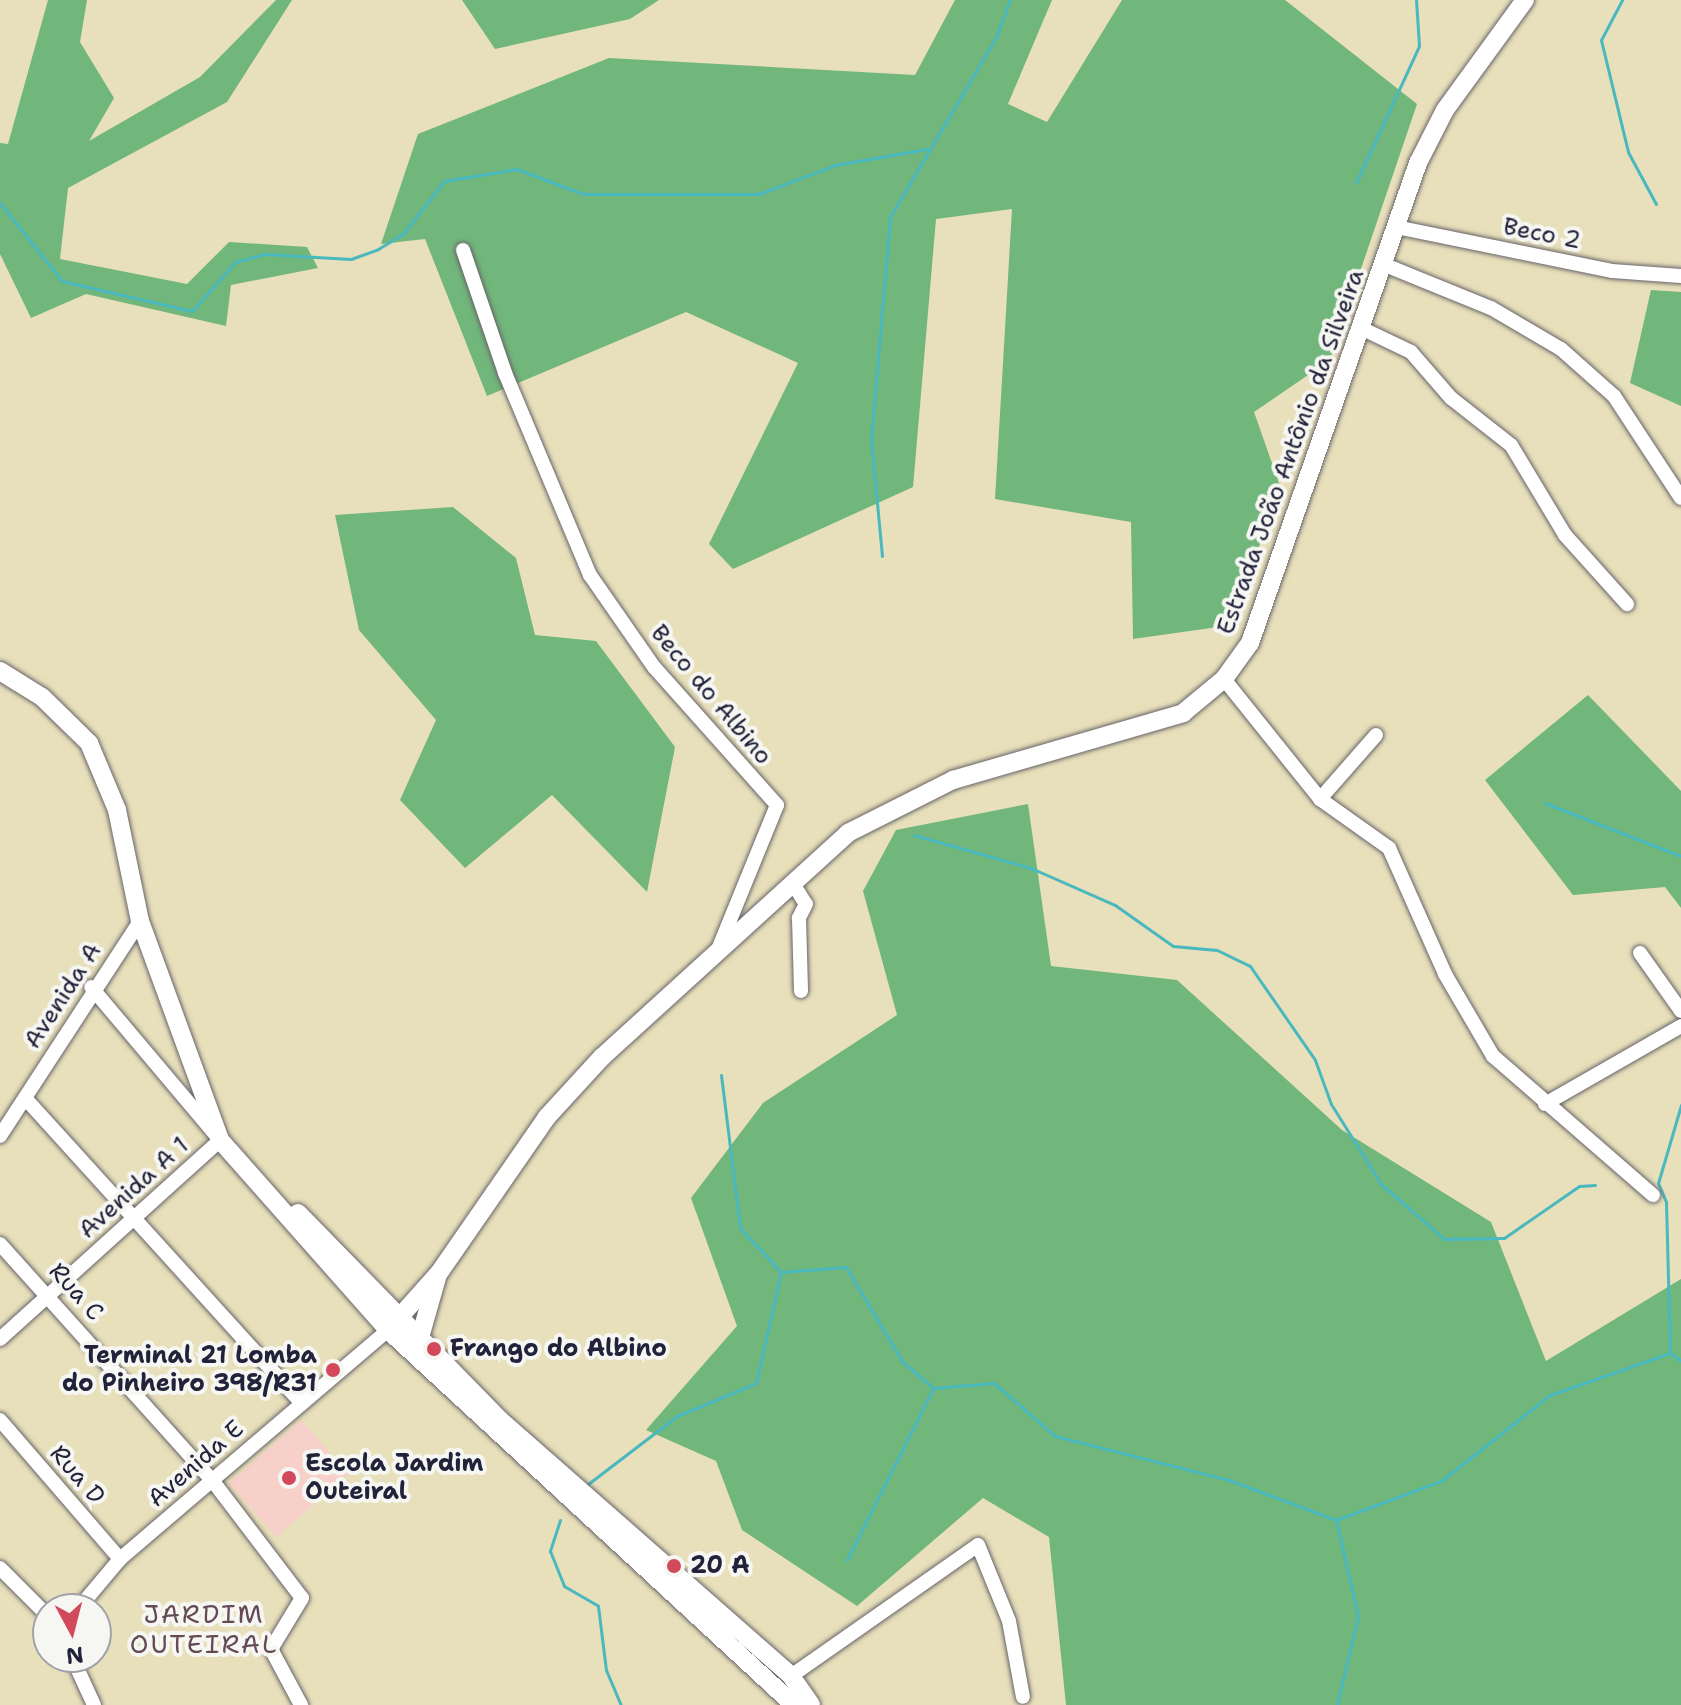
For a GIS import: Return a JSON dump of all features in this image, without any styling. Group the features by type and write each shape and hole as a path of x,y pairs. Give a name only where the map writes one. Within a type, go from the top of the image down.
{"main road":[{"name":"Estrada João Antônio da Silveira","path":"394,1324 439,1273 547,1117 719,947 848,833 903,800 1183,713 1224,679 1250,643 1363,329 1418,163 1479,60 1525,0"},
{"name":"Estrada João Antônio da Silveira","path":"1479,60 1536,0"},
{"path":"0,671 42,697 89,743 117,810 140,921 220,1140 394,1324 794,1705"},
{"name":"Estrada João Antônio da Silveira","path":"419,1341 439,1273"},
{"path":"394,1324 419,1341 791,1676 811,1705"}],"street":[{"name":"Beco 2","path":"1396,227 1612,271 1681,276"},
{"name":"Beco do Albino","path":"463,250 505,373 590,575 654,667 777,805 719,947"},
{"path":"1385,265 1491,308 1561,349 1614,396 1681,498"},
{"path":"1363,329 1411,352 1451,398 1511,445 1565,535 1627,604"},
{"path":"1224,679 1320,799 1389,848 1480,1035 1545,1104 1653,1195"},
{"path":"1320,799 1376,735"},
{"path":"792,882 806,904 799,918 801,991"},
{"name":"Avenida A","path":"0,1136 91,987 140,921"},
{"path":"1640,953 1681,1011"},
{"name":"Avenida A 1","path":"0,1339 220,1140 91,987"},
{"path":"1545,1104 1681,1026"},
{"path":"25,1098 301,1402"},
{"name":"Rua C","path":"0,1244 49,1293 212,1480 302,1598 271,1649 301,1705"},
{"name":"Avenida E","path":"91,1593 120,1559 394,1324"},
{"name":"Rua D","path":"0,1420 120,1559"},
{"path":"791,1676 978,1545 1009,1621 1023,1697"},
{"path":"0,1568 32,1600"},
{"path":"79,1673 94,1705"}],"shaded area":[{"name":"Escola Jardim Outeiral","path":"301,1420 349,1474 276,1537 229,1483"}],"green space":[{"path":"48,0 87,0 80,42 114,98 89,141 200,77 276,0 292,0 227,102 68,188 60,259 187,284 229,242 307,247 318,268 231,285 226,326 86,294 31,318 0,254 0,143 8,144"},
{"path":"462,0 659,0 630,19 495,49"},
{"path":"955,0 1052,0 1008,104 1047,122 1122,0 1285,0 1417,104 1330,360 1254,412 1280,486 1232,625 1133,639 1131,522 995,499 1012,209 936,219 913,487 733,569 709,544 798,363 686,312 487,396 425,239 381,244 418,134 609,58 915,75"},
{"path":"1651,290 1681,292 1681,406 1630,383"},
{"path":"453,507 516,558 535,635 596,641 675,747 647,892 552,795 465,868 400,800 436,720 359,630 335,515"},
{"path":"1588,695 1681,791 1681,908 1665,887 1573,895 1485,780"},
{"path":"1028,804 1051,966 1177,980 1342,1130 1491,1222 1546,1361 1681,1279 1681,1705 1066,1705 1049,1537 983,1498 857,1606 742,1530 716,1461 646,1430 737,1326 691,1198 763,1103 897,1015 863,891 896,830"}],"waterway":[{"path":"882,556 871,440 890,217 997,35 1010,0"},
{"path":"1356,183 1419,46 1416,0"},
{"path":"1622,0 1601,40 1628,152 1656,204"},
{"path":"0,203 62,281 192,311 235,262 264,254 351,259 378,249 403,234 444,181 517,169 583,194 759,194 835,165 927,149"},
{"path":"1545,803 1681,856"},
{"path":"914,835 1031,868 1115,905 1173,946 1217,950 1250,966 1315,1060 1331,1104 1381,1184 1444,1239 1504,1238 1579,1186 1595,1185"},
{"path":"721,1075 740,1228 781,1272 846,1267 902,1361 933,1388 994,1383 1055,1436 1229,1480 1336,1520 1441,1481 1550,1395 1670,1353"},
{"path":"1681,1105 1658,1183 1666,1202 1670,1353 1681,1361"},
{"path":"588,1484 677,1416 756,1383 781,1272"},
{"path":"847,1560 933,1388"},
{"path":"560,1520 550,1551 564,1586 598,1606 606,1670 621,1705"},
{"path":"1336,1520 1358,1616 1337,1705"}],"place":[{"name":"Frango do Albino","path":"434,1349"},
{"name":"Terminal 21 Lomba do Pinheiro 398/R31","path":"333,1370"},
{"name":"Escola Jardim Outeiral","path":"289,1478"},
{"name":"20 A","path":"674,1566"}],"district":[{"name":"JARDIM OUTEIRAL","path":"204,1629"}]}
